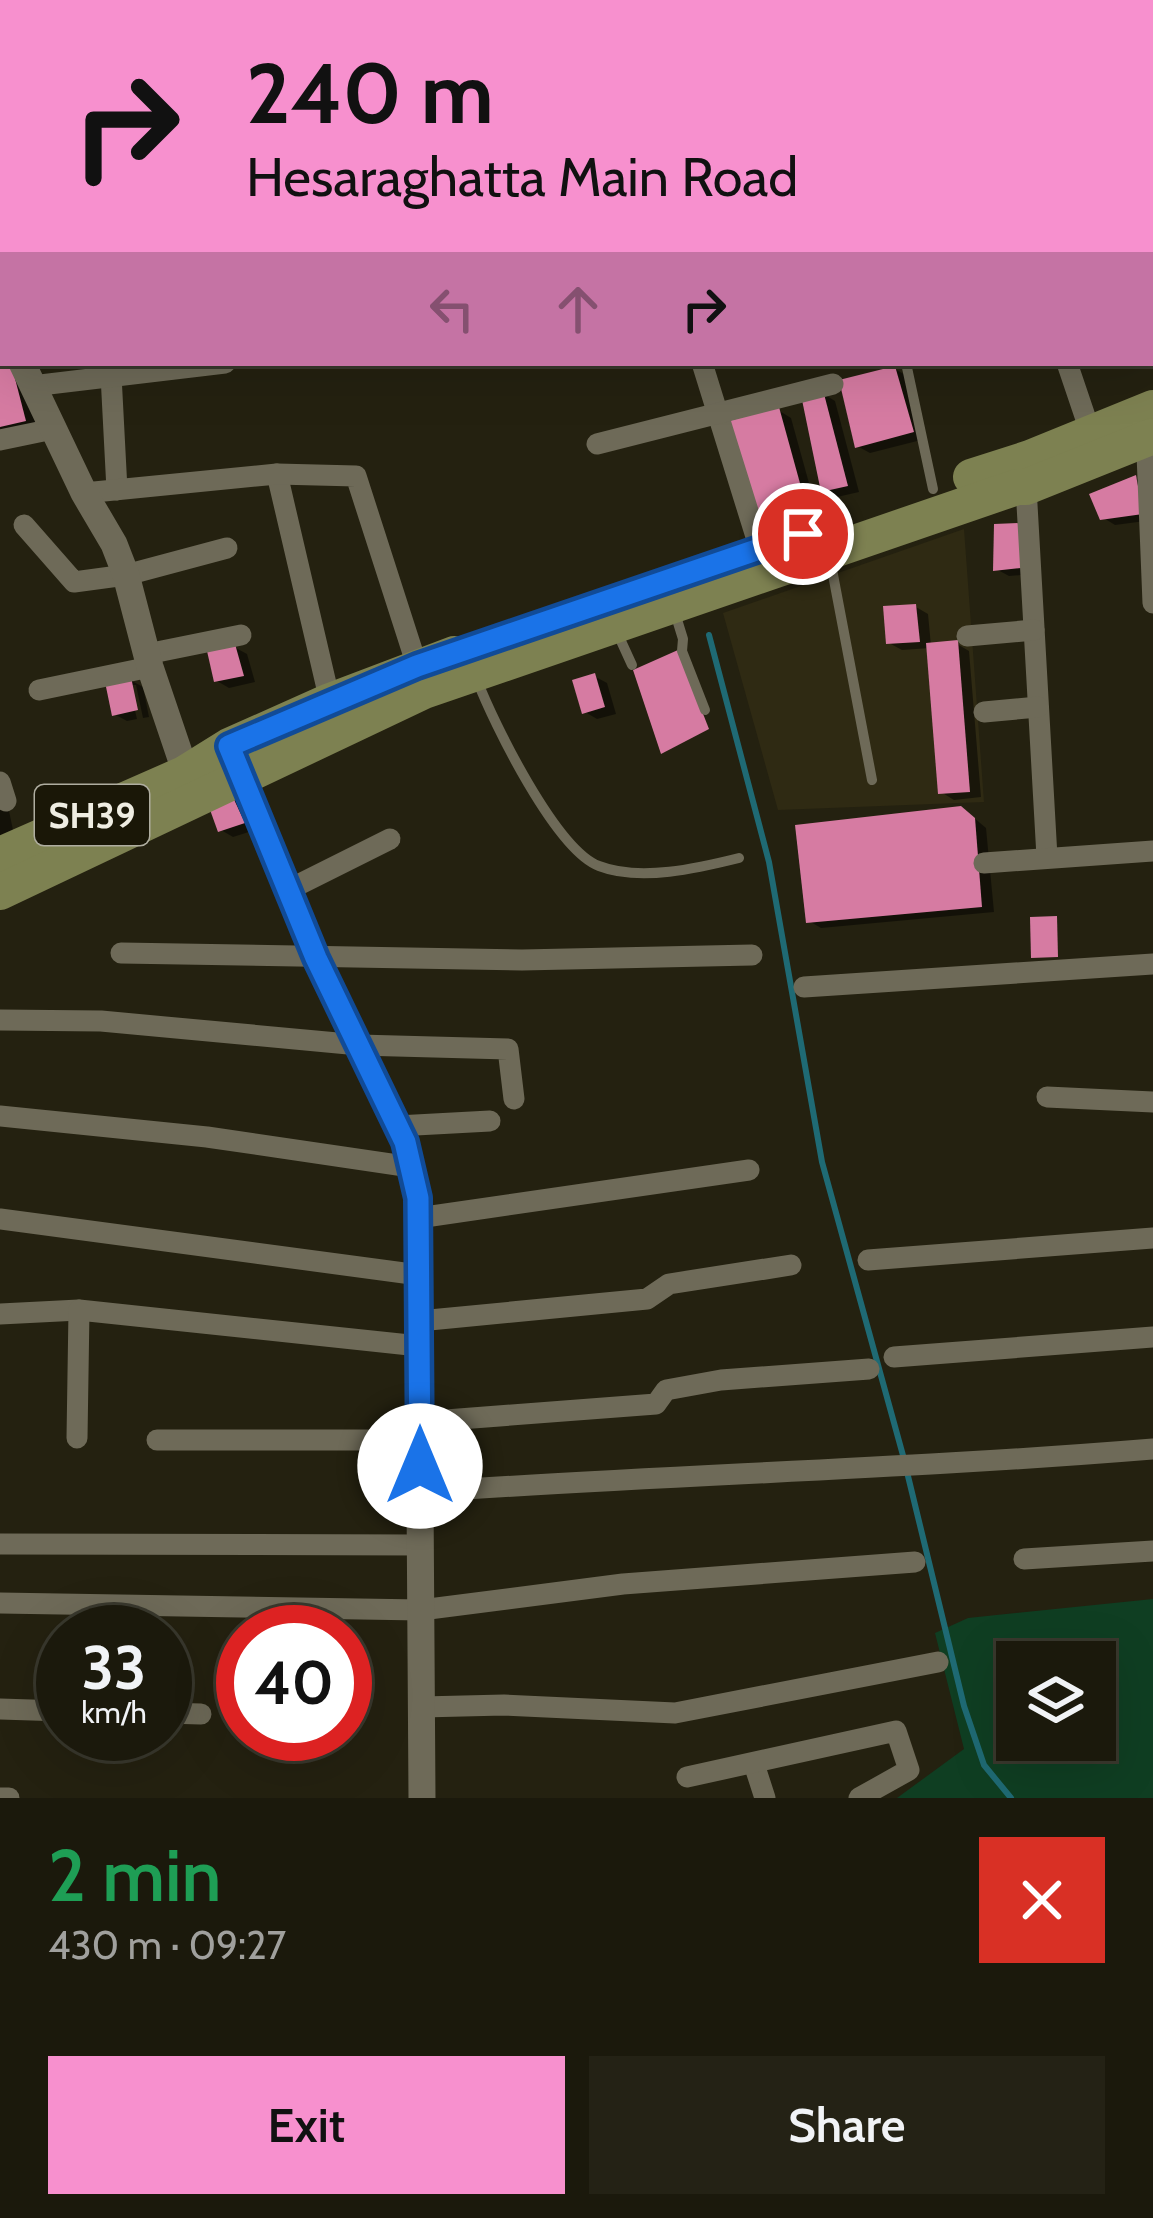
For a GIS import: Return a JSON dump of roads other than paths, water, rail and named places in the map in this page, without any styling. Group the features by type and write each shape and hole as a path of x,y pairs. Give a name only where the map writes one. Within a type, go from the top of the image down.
{"main road":[{"path":"0,892 236,763 421,678 475,673 614,625 933,489 1091,434 1149,424"},
{"path":"236,763 330,701 421,678 763,560 829,551 1026,487 1149,424"},
{"name":"SH39","path":"0,855 190,787"}],"street":[{"path":"703,366 763,560"},
{"path":"1067,366 1091,434"},
{"path":"146,367 111,375 27,374 114,544 190,787"},
{"path":"111,375 117,490"},
{"path":"597,444 833,385"},
{"path":"1149,424 1153,603"},
{"path":"0,440 53,429"},
{"path":"84,493 277,473 356,476 421,678"},
{"path":"277,473 330,701"},
{"path":"1026,487 1047,857"},
{"path":"24,525 74,582 126,575 227,548"},
{"path":"967,636 1034,630"},
{"path":"39,690 241,635"},
{"path":"984,712 1038,707"},
{"path":"236,763 316,958 397,1126 411,1167 418,1218 422,1798"},
{"path":"288,890 390,838"},
{"path":"984,863 1153,851"},
{"path":"121,953 522,960 752,955"},
{"path":"804,987 1153,964"},
{"path":"0,1020 100,1021 358,1045 508,1049 514,1100"},
{"path":"1047,1097 1153,1102"},
{"path":"0,1116 207,1137 411,1167"},
{"path":"397,1126 490,1121"},
{"path":"418,1218 749,1170"},
{"path":"0,1220 418,1275"},
{"path":"868,1259 1153,1238"},
{"path":"0,1315 79,1310 419,1334 647,1299 669,1284 791,1265"},
{"path":"77,1438 79,1310"},
{"path":"894,1357 1153,1337"},
{"path":"157,1440 420,1431 656,1404 666,1390 721,1380 868,1369"},
{"path":"421,1492 1153,1449"},
{"path":"0,1544 421,1545"},
{"path":"1024,1559 1153,1551"},
{"path":"0,1603 421,1610 623,1584 915,1562"},
{"path":"422,1707 504,1705 675,1713 938,1662"},
{"path":"0,1709 36,1710"},
{"path":"192,1714 202,1714"},
{"path":"687,1777 896,1731 909,1770 859,1798"},
{"path":"754,1764 766,1798"},
{"path":"0,1798 10,1798"}],"lane":[{"path":"907,366 933,489"},
{"path":"829,551 872,779"},
{"path":"672,604 682,651 705,710"},
{"path":"614,625 632,665"},
{"path":"475,673 531,786 581,857 603,868 642,871 702,868 740,858"}],"waterway":[{"path":"709,635 769,862 822,1162 904,1459"},
{"path":"907,1472 964,1706 984,1765 1011,1798"}]}
